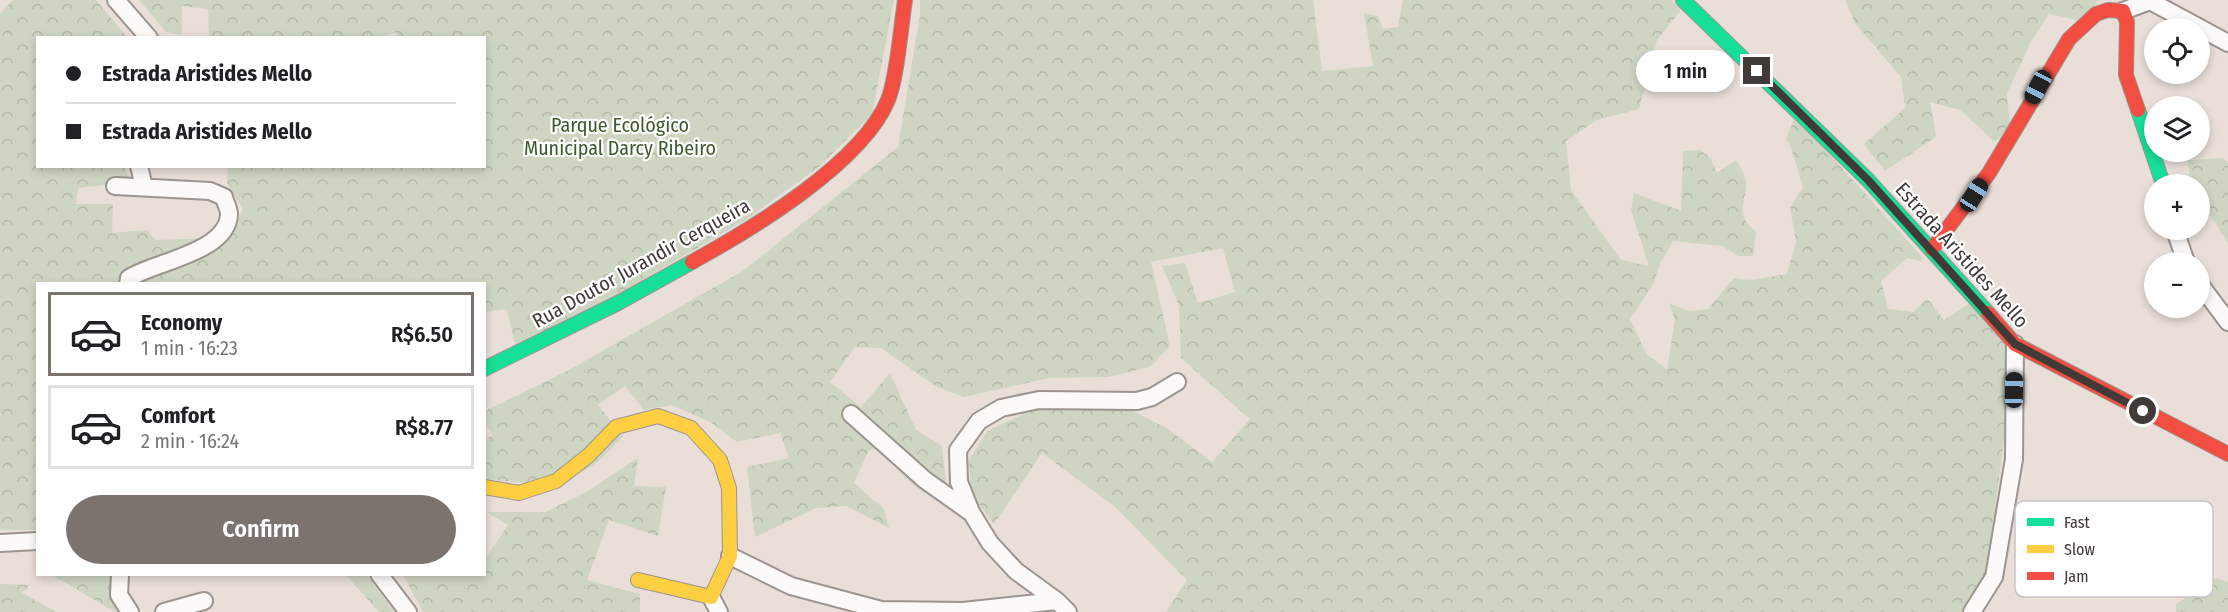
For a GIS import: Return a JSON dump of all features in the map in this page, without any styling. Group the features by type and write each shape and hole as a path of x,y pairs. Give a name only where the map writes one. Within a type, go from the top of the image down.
{"street":[{"path":"116,0 147,36"},
{"name":"Rua Doutor Jurandir Cerqueira","path":"486,368 618,303 741,235 846,158 873,129 889,98 906,0"},
{"name":"Estrada Aristides Mello","path":"1683,0 1868,180 2015,344 2228,454"},
{"path":"1932,249 1963,213 2019,124 2048,69 2075,33 2095,14 2116,8 2123,11 2150,1 2228,43"},
{"path":"2123,11 2127,22 2126,75 2160,174"},
{"path":"139,168 144,187"},
{"path":"116,186 210,191 224,197 229,214 223,234 207,247 144,269 129,278 128,282"},
{"path":"2210,298 2228,322"},
{"path":"1985,612 1994,577 2014,459 2015,344"},
{"path":"1062,606 1016,570 990,543 971,512 959,482 958,450 979,421 1001,408 1039,400 1137,401 1152,397 1177,382"},
{"path":"851,414 925,480 971,512"},
{"path":"486,487 519,493 556,481 589,455 616,427 658,416 691,428 720,460 729,488 730,556 711,597"},
{"path":"0,543 36,541"},
{"path":"730,556 791,586 881,610 963,611 1062,606"},
{"path":"120,576 119,595 130,612"},
{"path":"381,576 408,612"},
{"path":"1972,612 1994,577"},
{"path":"638,580 711,597 719,612"},
{"path":"164,612 204,601"}],"green space":[{"name":"Parque Ecológico Municipal Darcy Ribeiro","path":"13,0 96,0 126,36 36,36 36,168 125,168 131,182 78,188 76,204 113,204 112,233 147,230 155,240 217,238 222,220 238,219 243,209 227,183 228,168 486,168 486,36 398,36 395,32 387,36 209,36 208,9 182,6 182,35 166,32 139,0 894,0 872,114 820,166 747,219 517,353 507,309 486,312 486,282 36,282 36,530 0,530 0,14"},
{"path":"920,0 1313,0 1322,71 1373,66 1364,13 1378,16 1383,29 1398,27 1403,0 1671,0 1681,10 1657,40 1639,109 1597,120 1566,141 1571,190 1621,260 1649,266 1631,210 1634,193 1681,211 1683,151 1701,150 1711,159 1717,173 1736,160 1744,174 1746,185 1744,218 1756,232 1753,256 1738,256 1722,246 1673,241 1661,262 1652,286 1630,319 1647,355 1667,369 1675,320 1669,303 1689,311 1708,309 1734,278 1750,280 1787,274 1796,242 1790,208 1803,187 1786,139 1795,116 1923,258 1920,261 1907,258 1881,281 1888,309 1913,312 1927,298 1944,320 1972,302 2008,349 2008,410 1987,571 1962,612 1166,612 1187,580 1114,506 1042,453 994,524 971,494 969,460 987,431 1036,408 1131,410 1165,427 1212,462 1250,419 1181,358 1179,305 1162,266 1185,263 1198,303 1235,292 1223,248 1151,262 1170,346 1150,367 1108,377 1049,378 964,397 937,387 881,348 855,347 830,382 861,407 890,373 916,430 942,446 948,502 909,481 883,445 868,451 854,483 884,509 889,528 847,506 816,508 755,537 747,467 789,458 780,433 737,442 712,423 672,405 644,410 625,386 598,405 623,436 592,466 561,480 526,483 486,479 486,440 493,435 486,424 486,411 567,371 743,271 898,147 920,15"},
{"path":"1845,0 2099,0 2082,21 2049,14 2030,43 2007,94 2010,127 1995,142 1960,110 1930,102 1936,137 1885,171 1864,144 1905,108 1901,77 1855,23"},
{"path":"2223,158 2228,163 2228,243 2210,215 2210,174 2189,174 2188,162 2210,162 2210,159"},
{"path":"638,458 634,486 666,487 658,536 609,520 587,580 640,594 640,612 423,612 404,576 486,576 486,558 508,525 486,512 545,512 585,493"},
{"path":"54,576 130,576 124,590 140,612 115,612"},
{"path":"347,576 368,576 394,612 379,612"},
{"path":"2216,578 2228,582 2228,612 2176,612 2176,604 2187,597 2213,597 2213,580"},
{"path":"0,584 30,585 22,593 56,612 0,612"}],"traffic: fast":[{"path":"1683,0 1868,180 1988,313"},
{"path":"2138,110 2160,174"},
{"path":"486,368 618,303 692,262"}],"traffic: slow":[{"path":"486,487 519,493 556,481 589,455 616,427 658,416 691,428 720,460 729,488 730,556 711,597 638,580"}],"traffic: jam":[{"path":"692,262 744,232 803,192 855,147 875,124 891,90 905,0"},
{"path":"1932,249 1989,173 2069,39 2096,14 2108,10 2123,11 2127,22 2126,75 2138,110"},
{"path":"1988,313 2015,344 2228,454"}],"route":[{"path":"1757,71 1868,180 2015,344 2143,411"}]}
